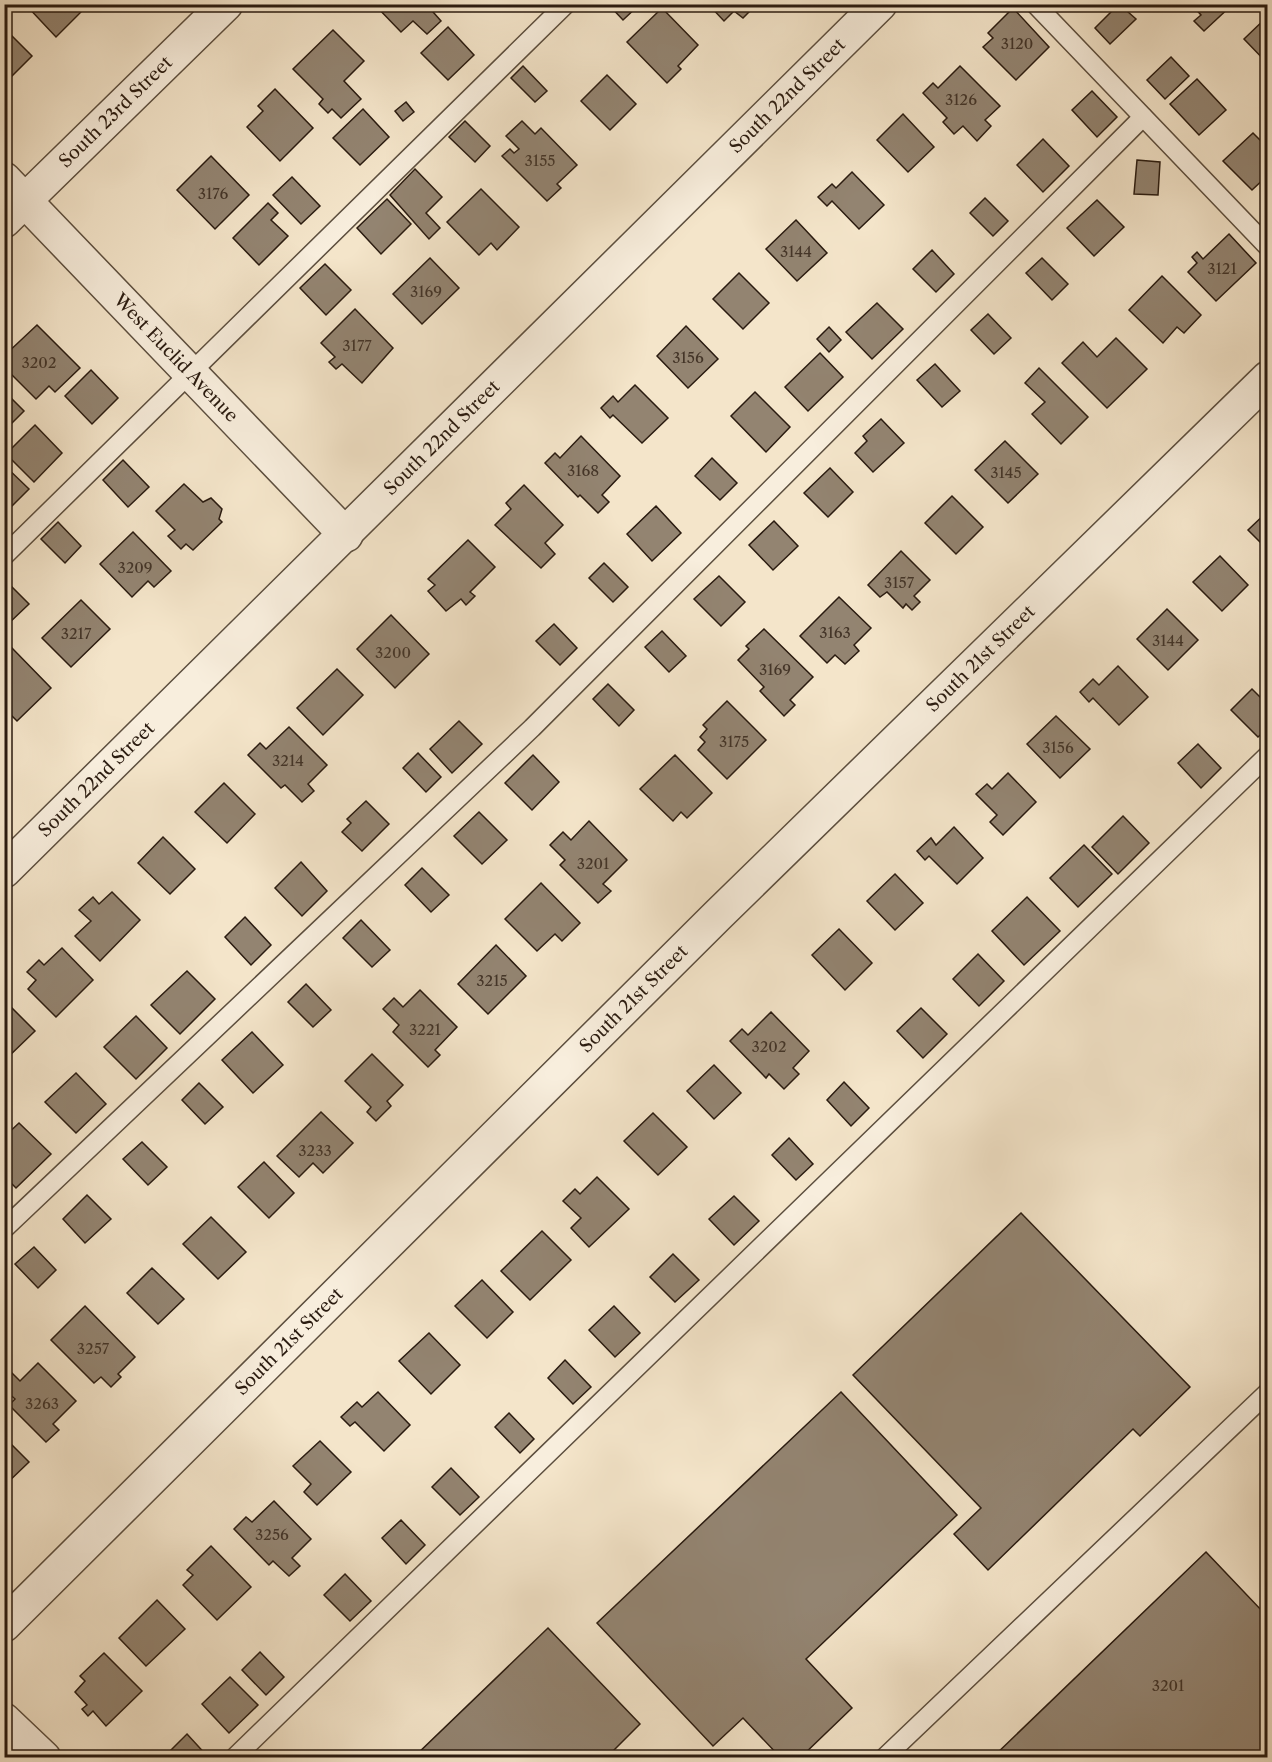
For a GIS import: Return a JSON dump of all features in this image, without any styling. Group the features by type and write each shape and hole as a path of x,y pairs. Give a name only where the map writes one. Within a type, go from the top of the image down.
{"street":[{"name":"South 23rd Street","path":"11,200 226,4"},
{"name":"South 22nd Street","path":"4,871 880,4"},
{"name":"West Euclid Avenue","path":"11,200 191,374 346,535"},
{"name":"South 21st Street","path":"4,1625 710,923 1268,378"},
{"path":"4,1720 44,1758"}],"lane":[{"path":"4,556 566,4"},
{"path":"1035,4 1268,247"},
{"path":"4,1229 532,728 1143,117"},
{"path":"234,1758 1268,755"},
{"path":"884,1758 1268,1392"}],"building":[{"path":"25,4 84,4 86,7 56,37"},
{"path":"374,4 426,4 441,21 427,34 413,21 401,32"},
{"path":"608,4 640,4 623,20"},
{"path":"708,4 752,4 754,7 743,18 734,11 724,21"},
{"path":"1119,4 1136,19 1110,44 1095,28"},
{"path":"1191,4 1233,4 1204,31 1194,21 1201,15"},
{"path":"662,8 698,45 678,66 681,69 667,83 627,42"},
{"path":"1013,8 1049,47 1016,80 983,47 993,38 988,33"},
{"path":"1268,16 1268,64 1244,39"},
{"path":"448,27 474,55 448,80 421,53"},
{"path":"4,28 32,56 4,84"},
{"path":"333,30 364,61 344,81 361,99 341,118 332,109 328,113 319,104 323,99 293,69"},
{"path":"1171,57 1189,76 1165,99 1147,80"},
{"path":"523,66 547,91 535,102 511,78"},
{"path":"960,66 1000,106 985,120 991,126 977,141 963,126 954,134 943,122 947,118 923,93 933,83 938,88"},
{"path":"607,75 636,104 610,130 581,101"},
{"path":"1197,79 1226,110 1199,135 1170,104"},
{"path":"275,89 313,128 280,161 247,127 263,111 258,106"},
{"path":"1092,91 1117,117 1097,137 1072,110"},
{"path":"406,102 414,112 403,121 395,111"},
{"path":"363,109 389,137 360,165 333,138"},
{"path":"903,114 934,147 908,172 877,140"},
{"path":"465,121 490,146 475,162 449,137"},
{"path":"522,121 535,134 541,128 577,165 557,184 561,188 547,201 502,156 510,149 514,153 519,149 506,136"},
{"path":"1253,133 1268,148 1268,175 1252,190 1223,161"},
{"path":"1043,139 1069,166 1043,192 1017,165"},
{"path":"211,156 249,195 215,229 177,190"},
{"path":"1137,160 1160,162 1158,195 1134,194"},
{"path":"415,169 442,197 426,213 440,228 429,239 390,195"},
{"path":"852,172 884,205 859,229 832,201 827,206 818,197 832,184 836,188"},
{"path":"292,177 320,206 301,224 273,195"},
{"path":"481,189 519,227 497,250 491,243 479,255 447,222"},
{"path":"985,198 1008,221 993,236 970,213"},
{"path":"387,199 411,224 381,254 357,228"},
{"path":"1097,200 1124,227 1094,256 1067,228"},
{"path":"268,203 278,213 271,220 288,236 259,265 233,238"},
{"path":"796,220 827,253 797,281 766,249"},
{"path":"1229,234 1256,263 1216,301 1188,272 1197,263 1192,257 1197,252 1203,259"},
{"path":"932,250 954,274 936,292 913,269"},
{"path":"430,258 459,288 422,324 393,294"},
{"path":"1042,258 1068,284 1052,300 1026,273"},
{"path":"325,264 351,290 326,315 300,288"},
{"path":"739,273 769,303 743,329 713,299"},
{"path":"1162,276 1201,315 1184,333 1177,327 1163,343 1129,310"},
{"path":"877,303 903,329 872,359 846,332"},
{"path":"355,309 393,348 362,383 342,364 336,369 329,362 335,357 321,343"},
{"path":"988,314 1011,338 994,354 971,330"},
{"path":"37,325 80,368 55,392 49,386 36,399 4,367 4,356"},
{"path":"686,326 718,359 688,388 657,356"},
{"path":"829,327 841,340 829,352 817,339"},
{"path":"1116,338 1147,369 1107,408 1062,363 1083,342 1097,357"},
{"path":"820,353 843,377 808,411 785,387"},
{"path":"935,364 960,391 942,407 917,380"},
{"path":"1039,368 1088,417 1061,444 1032,414 1045,402 1025,383"},
{"path":"91,370 118,398 92,424 65,396"},
{"path":"635,385 668,418 642,443 613,415 610,418 601,408 613,396 618,402"},
{"path":"4,391 24,411 4,431"},
{"path":"755,392 790,427 766,452 731,416"},
{"path":"881,419 904,443 873,472 855,453 867,441 863,436"},
{"path":"35,425 62,453 34,482 6,454"},
{"path":"581,436 620,476 602,495 609,502 598,513 580,495 578,497 545,463 555,453 560,458"},
{"path":"1005,441 1038,474 1008,503 975,470"},
{"path":"712,458 737,483 720,500 695,476"},
{"path":"123,460 149,487 128,507 103,480"},
{"path":"4,465 29,489 10,508 4,502"},
{"path":"830,468 853,492 828,517 804,493"},
{"path":"184,484 203,502 211,498 222,509 219,519 222,522 193,550 186,544 181,549 168,536 175,530 156,511"},
{"path":"524,485 563,525 545,543 555,554 541,568 495,525 511,509 506,503"},
{"path":"952,496 983,527 956,554 925,523"},
{"path":"656,506 681,533 652,561 627,534"},
{"path":"1268,511 1268,550 1248,530"},
{"path":"774,521 798,546 773,570 749,545"},
{"path":"58,522 81,546 65,563 41,539"},
{"path":"133,532 171,571 154,587 148,581 132,597 100,564"},
{"path":"468,540 495,567 470,592 475,596 466,605 461,599 446,611 428,591 435,585 428,579"},
{"path":"901,551 930,580 914,596 920,602 912,610 906,604 903,608 887,592 880,597 868,585"},
{"path":"1220,556 1248,585 1222,611 1193,582"},
{"path":"604,563 628,587 613,602 589,578"},
{"path":"719,576 745,602 721,626 694,599"},
{"path":"4,579 29,604 7,625 4,622"},
{"path":"839,597 871,628 854,645 859,651 845,664 835,655 827,663 800,636"},
{"path":"81,600 110,629 71,667 42,638"},
{"path":"1167,609 1198,640 1168,670 1137,639"},
{"path":"391,615 429,654 395,688 357,649"},
{"path":"554,624 577,648 560,665 536,641"},
{"path":"764,629 813,677 790,700 795,705 784,716 760,691 764,687 738,660 749,649 746,646"},
{"path":"662,631 686,656 669,672 645,647"},
{"path":"12,648 51,688 17,721 4,708 4,655"},
{"path":"1118,666 1148,697 1119,725 1093,698 1089,702 1080,692 1093,679 1099,685"},
{"path":"337,669 363,695 323,735 297,708"},
{"path":"608,684 634,710 619,726 593,699"},
{"path":"1252,689 1268,705 1268,728 1258,737 1231,710"},
{"path":"727,701 766,740 727,779 698,750 705,742 700,737 707,729 703,725"},
{"path":"1056,716 1090,749 1060,778 1027,744"},
{"path":"459,721 482,744 452,773 430,749"},
{"path":"289,727 327,765 308,784 314,791 302,802 285,785 281,788 248,755 260,743 266,749"},
{"path":"1198,744 1221,768 1201,788 1178,763"},
{"path":"418,753 441,777 426,792 403,768"},
{"path":"533,755 559,782 532,810 505,783"},
{"path":"675,755 712,793 687,818 681,812 673,821 640,789"},
{"path":"1008,773 1036,802 1003,835 990,822 997,815 976,794 987,784 992,789"},
{"path":"224,783 255,814 227,843 195,812"},
{"path":"366,801 389,824 362,851 342,832 351,823 347,819"},
{"path":"479,812 507,840 482,864 454,836"},
{"path":"1123,816 1149,843 1118,874 1092,847"},
{"path":"589,821 627,860 603,884 611,891 598,903 560,865 565,860 550,845 563,832 571,840"},
{"path":"954,827 983,858 957,884 929,856 925,860 917,851 931,838 936,845"},
{"path":"163,837 195,869 170,894 138,863"},
{"path":"1084,845 1112,874 1078,907 1050,878"},
{"path":"301,862 327,891 302,916 275,888"},
{"path":"422,868 449,895 431,912 405,885"},
{"path":"895,874 923,903 895,930 867,901"},
{"path":"541,883 580,923 562,941 555,934 537,951 505,919"},
{"path":"112,892 140,920 100,961 75,936 91,921 79,910 93,897 99,904"},
{"path":"1027,897 1060,931 1024,965 992,931"},
{"path":"245,917 271,945 251,965 225,937"},
{"path":"361,920 390,950 372,967 343,938"},
{"path":"839,929 872,963 845,990 812,955"},
{"path":"496,945 526,976 488,1014 458,984"},
{"path":"62,948 93,980 56,1017 28,989 36,980 27,972 39,960 44,965"},
{"path":"978,954 1004,981 979,1006 953,979"},
{"path":"187,971 215,999 180,1034 151,1005"},
{"path":"306,984 331,1010 313,1027 288,1002"},
{"path":"420,990 457,1027 435,1050 440,1055 428,1067 393,1032 399,1025 383,1009 394,998 403,1007"},
{"path":"4,1000 35,1031 7,1058 4,1056"},
{"path":"921,1008 947,1034 923,1058 897,1031"},
{"path":"771,1012 809,1051 793,1068 799,1074 784,1089 769,1074 766,1078 730,1041 742,1029 748,1035"},
{"path":"136,1016 167,1048 136,1079 104,1047"},
{"path":"252,1032 283,1065 253,1093 222,1060"},
{"path":"372,1054 403,1085 387,1101 391,1106 376,1121 367,1112 371,1107 345,1081"},
{"path":"714,1065 741,1093 714,1119 687,1091"},
{"path":"76,1073 106,1104 76,1133 45,1102"},
{"path":"844,1082 869,1108 851,1126 827,1100"},
{"path":"199,1083 223,1107 205,1124 182,1100"},
{"path":"321,1112 353,1143 323,1173 313,1163 299,1177 277,1156"},
{"path":"653,1113 687,1147 658,1175 624,1141"},
{"path":"19,1123 51,1154 16,1188 4,1176 4,1137"},
{"path":"789,1138 813,1164 796,1180 772,1155"},
{"path":"142,1142 167,1167 148,1185 123,1159"},
{"path":"264,1162 294,1193 269,1218 238,1187"},
{"path":"597,1177 629,1209 589,1247 571,1228 581,1218 563,1201 575,1189 580,1194"},
{"path":"87,1195 111,1219 85,1243 63,1219"},
{"path":"734,1196 759,1221 734,1245 709,1219"},
{"path":"1021,1213 1190,1387 1140,1436 1133,1429 988,1570 954,1534 981,1508 853,1375"},
{"path":"211,1217 246,1252 218,1279 183,1244"},
{"path":"542,1231 571,1260 530,1300 501,1271"},
{"path":"34,1247 56,1270 38,1288 15,1264"},
{"path":"673,1254 699,1280 675,1302 650,1277"},
{"path":"152,1268 184,1299 158,1324 127,1293"},
{"path":"482,1280 513,1312 487,1338 455,1306"},
{"path":"85,1306 135,1357 118,1374 121,1377 111,1387 101,1377 94,1383 51,1340"},
{"path":"614,1306 640,1333 615,1357 589,1330"},
{"path":"429,1333 460,1365 431,1394 399,1361"},
{"path":"565,1360 591,1387 573,1404 548,1378"},
{"path":"38,1363 76,1401 53,1424 59,1430 46,1442 9,1405 15,1399 4,1389 4,1381 12,1373 20,1381"},
{"path":"378,1392 410,1425 384,1451 355,1422 350,1426 341,1417 357,1402 362,1407"},
{"path":"841,1392 957,1515 806,1659 852,1708 800,1758 781,1758 743,1718 713,1746 597,1623"},
{"path":"509,1413 534,1439 520,1453 495,1427"},
{"path":"4,1437 29,1462 4,1486"},
{"path":"320,1441 351,1472 317,1505 304,1492 311,1484 293,1466"},
{"path":"451,1468 479,1497 460,1515 432,1487"},
{"path":"274,1501 311,1539 292,1558 300,1566 289,1576 273,1561 269,1565 234,1529 246,1517 252,1522"},
{"path":"401,1520 425,1545 406,1564 382,1538"},
{"path":"211,1546 251,1587 217,1620 183,1585 193,1575 187,1570"},
{"path":"1206,1552 1263,1612 1268,1607 1268,1758 992,1758"},
{"path":"345,1574 371,1601 350,1621 324,1595"},
{"path":"157,1600 185,1629 146,1666 119,1638"},
{"path":"548,1628 640,1724 606,1758 413,1758"},
{"path":"260,1652 284,1677 266,1695 242,1670"},
{"path":"104,1653 142,1691 106,1726 93,1711 88,1716 82,1709 87,1705 75,1692 85,1681 80,1676"},
{"path":"230,1677 258,1705 229,1733 202,1704"},
{"path":"187,1734 209,1758 163,1758"}]}
